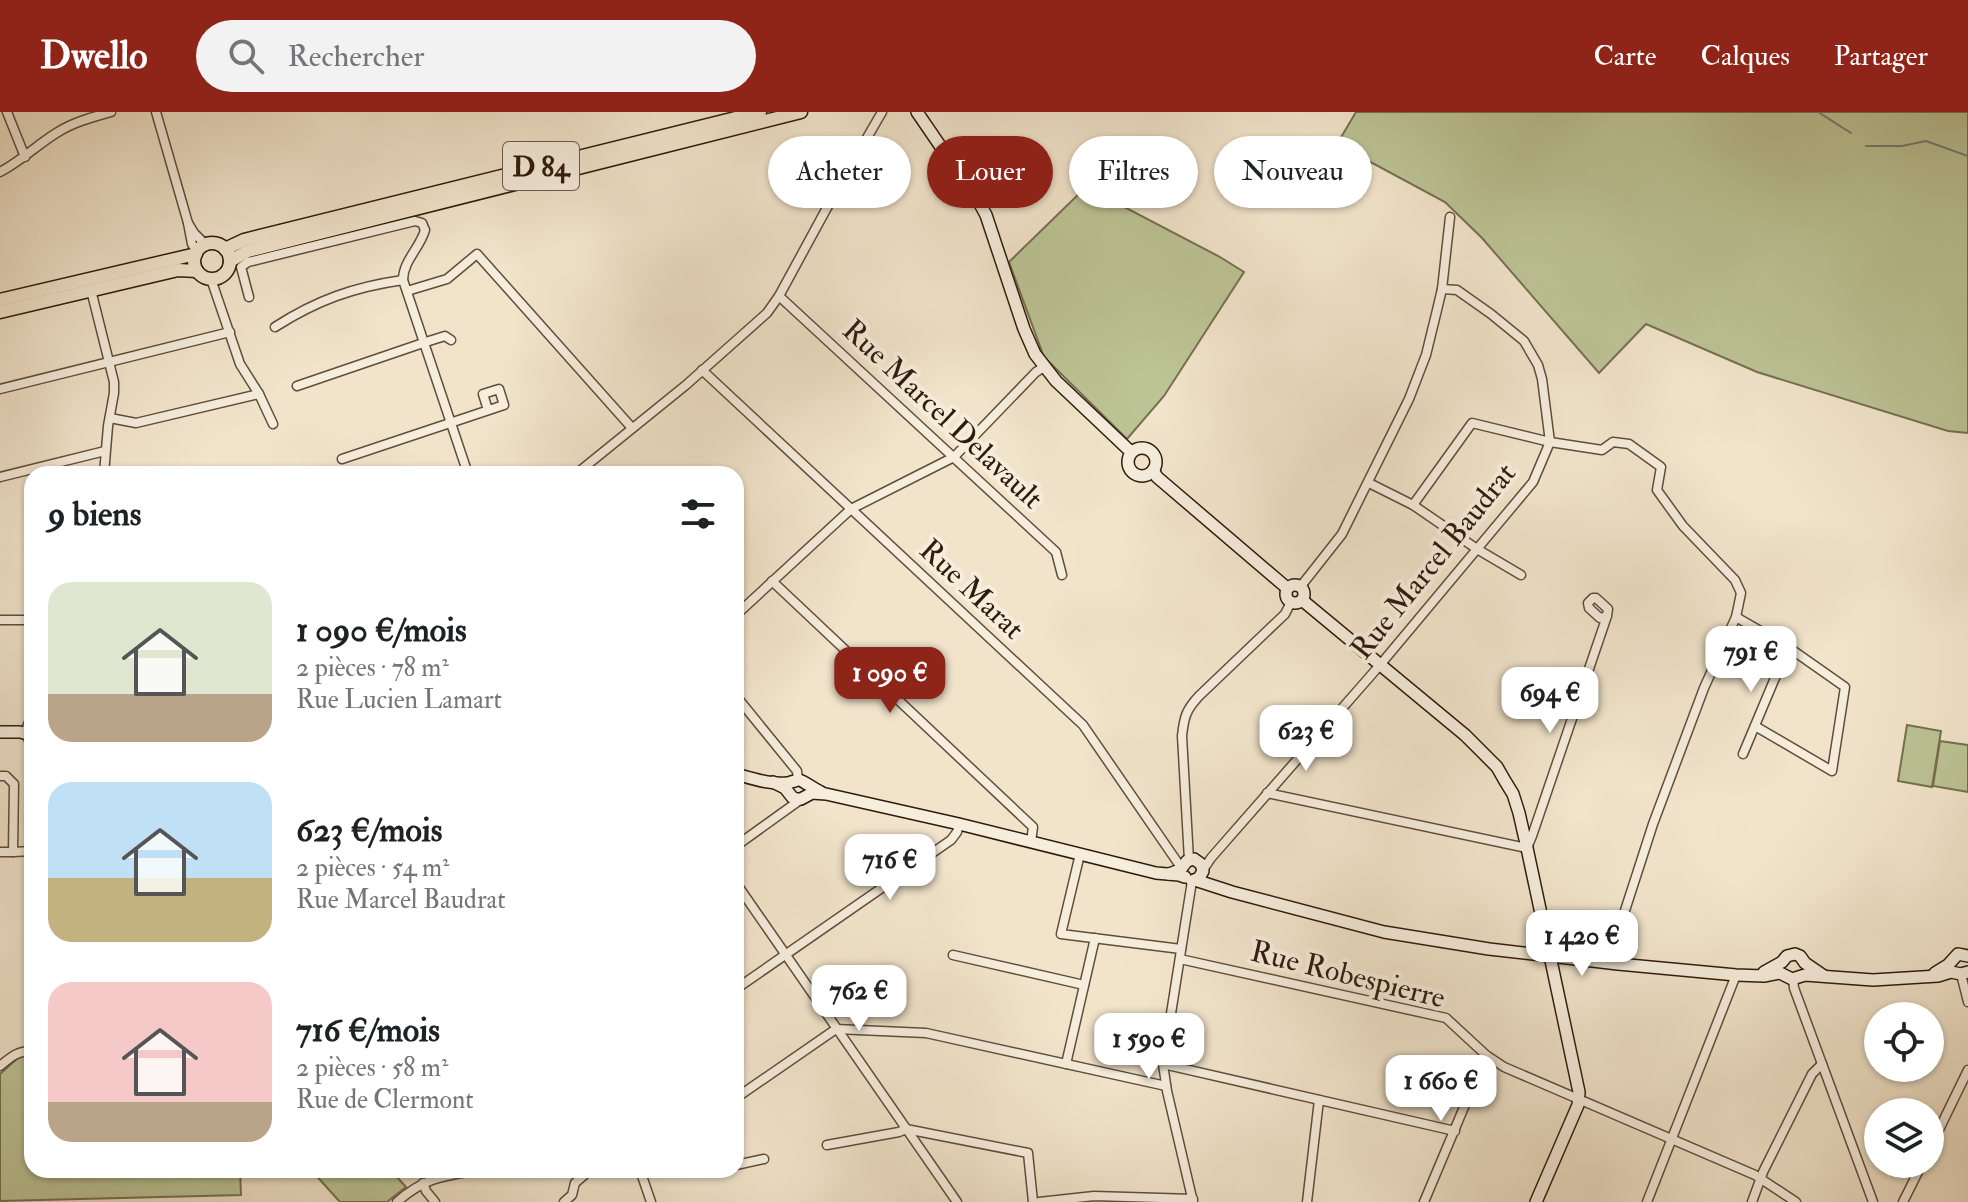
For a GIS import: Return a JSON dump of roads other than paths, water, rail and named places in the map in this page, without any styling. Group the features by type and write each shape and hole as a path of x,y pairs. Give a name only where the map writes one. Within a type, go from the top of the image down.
{"main road":[{"name":"D 84","path":"211,279 226,272 227,255 244,240 760,112"},
{"name":"D 84","path":"227,255 801,112"},
{"path":"0,300 216,244 227,255"},
{"path":"200,250 194,259 197,271 211,279"},
{"path":"0,312 178,270 197,271"}],"street":[{"path":"7,112 25,157"},
{"path":"0,172 58,132 81,120 111,112"},
{"path":"156,112 188,223 200,250"},
{"path":"592,466 767,313 882,112"},
{"path":"917,112 986,215 1029,344 1056,381 1131,452"},
{"path":"1301,586 1342,534 1409,399 1426,355 1442,289 1450,217"},
{"path":"249,297 241,267 248,262 415,221 422,223 425,230 423,237 403,271 403,280 465,466"},
{"path":"407,291 447,279 477,254 632,428"},
{"path":"211,279 240,364 273,424"},
{"path":"275,327 335,295 403,280"},
{"path":"1442,289 1457,290 1524,341 1542,379 1550,442"},
{"path":"91,290 114,393 104,466"},
{"name":"Rue Marcel Delavault","path":"779,296 1056,552 1062,575"},
{"path":"0,389 230,332"},
{"path":"297,386 445,336 451,340"},
{"path":"744,607 851,509 954,457 1044,367"},
{"name":"Rue Marat","path":"702,370 1083,725 1189,870"},
{"path":"110,418 136,423 259,394"},
{"path":"342,459 488,410"},
{"path":"1413,505 1472,423 1550,442 1602,450 1613,442 1629,444 1661,467 1657,490 1683,526 1735,580 1741,593 1736,617 1704,688 1658,810 1608,963"},
{"name":"Rue Marcel Baudrat","path":"1189,870 1267,793 1380,665 1533,482 1550,442"},
{"path":"1142,448 1150,451 1156,462 1153,470 1145,475 1132,472 1128,464 1131,452 1142,448"},
{"path":"44,466 105,451"},
{"path":"1153,470 1157,477 1287,588"},
{"path":"0,477 24,471"},
{"path":"1369,483 1413,505 1521,575"},
{"path":"772,581 1033,827 1031,842"},
{"path":"827,1145 906,1129 1028,1153 1036,1202 1193,1200 1163,1064 1181,954 1189,870 1182,736 1184,717 1199,696 1285,614 1296,601 1304,592 1301,586 1295,584 1287,588 1285,594 1296,601 1380,665 1465,735 1497,767 1513,794 1579,1092 1578,1105 1536,1202"},
{"path":"1527,848 1607,616"},
{"path":"1736,617 1788,647 1845,687 1832,771 1755,726"},
{"path":"0,620 24,620"},
{"path":"1743,754 1788,647"},
{"path":"744,706 797,771 797,792 744,839"},
{"path":"0,776 6,776 14,784 13,852"},
{"path":"744,776 773,782 797,792 826,794 959,824 1156,873 1189,870 1216,887 1394,934 1551,957 1736,975 1777,973 1793,977 1893,977 1959,970"},
{"path":"1267,793 1527,848"},
{"path":"744,983 951,840 959,824"},
{"path":"0,852 24,851"},
{"name":"Rue Robespierre","path":"1080,854 1061,934 1181,954 1446,1018 1486,1055 1504,1067 1760,1178 1796,1202"},
{"path":"744,894 957,1202"},
{"path":"1066,1064 1095,938"},
{"path":"1756,976 1792,954 1800,956 1821,974 1831,977"},
{"path":"1968,956 1958,954 1968,1002"},
{"path":"953,955 1084,985"},
{"path":"1782,962 1781,968 1793,977 1794,988 1873,1202"},
{"path":"1793,977 1805,970 1805,963"},
{"path":"1647,1202 1736,975"},
{"path":"744,1092 836,1029 926,1033 1166,1086"},
{"path":"0,1066 24,1051"},
{"path":"1424,1202 1486,1055"},
{"path":"1163,1064 1455,1131"},
{"path":"1752,1202 1760,1178 1812,1074 1822,1064"},
{"path":"1944,1119 1968,1070"},
{"path":"1307,1202 1319,1100"},
{"path":"744,1163 764,1159"},
{"path":"397,1202 410,1190 436,1178"},
{"path":"564,1202 575,1198 575,1183 581,1178"},
{"path":"643,1178 651,1202"},
{"path":"1903,1202 1915,1178"},
{"path":"423,1183 435,1202"}],"waterway":[{"path":"1818,112 1851,133"},
{"path":"1866,146 1902,146 1926,141 1968,156"}]}
